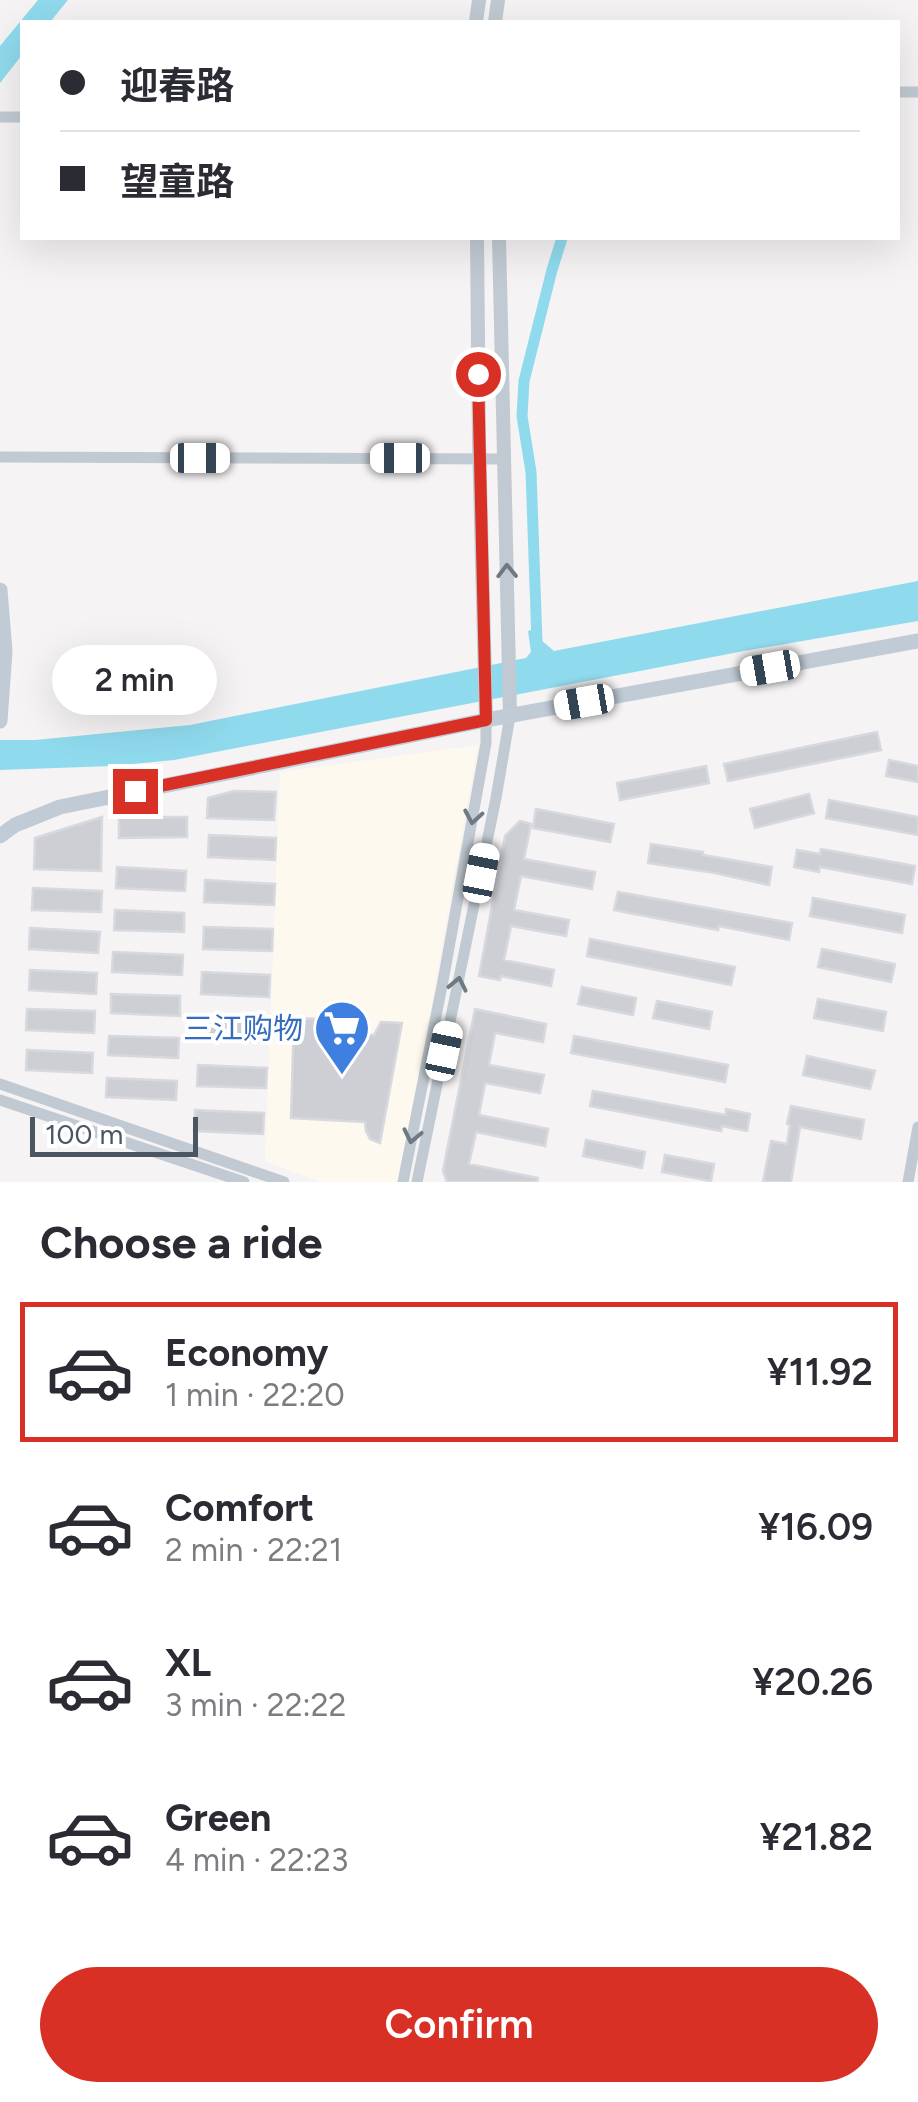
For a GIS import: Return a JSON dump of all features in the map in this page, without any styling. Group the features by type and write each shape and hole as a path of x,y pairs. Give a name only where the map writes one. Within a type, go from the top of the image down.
{"main road":[{"path":"0,590 4,651 0,722"},
{"path":"0,836 15,825 60,806 486,720 918,641"}],"street":[{"path":"402,1182 486,743 477,240"},
{"path":"417,1182 510,716 499,240"},
{"path":"0,458 504,458"},
{"path":"0,1084 284,1182"},
{"path":"0,1100 244,1182"},
{"path":"908,1182 918,1127"}],"shaded area":[{"path":"478,745 400,1182 320,1182 265,1161 280,772"}],"water":[{"path":"38,0 68,0 52,20 21,20"},
{"path":"20,22 20,58 0,83 0,46"},
{"path":"918,581 918,621 174,760 0,770 0,740 190,725 526,658 531,652 528,631 541,627 541,640 554,651"}],"building":[{"path":"877,732 881,750 728,781 724,764"},
{"path":"889,760 918,766 918,782 886,776"},
{"path":"706,766 709,783 620,800 617,783"},
{"path":"234,791 276,792 274,820 207,818 208,798"},
{"path":"809,794 814,813 755,828 750,809"},
{"path":"829,800 918,817 918,835 826,818"},
{"path":"536,809 614,824 610,842 533,828"},
{"path":"102,817 101,871 34,869 35,838"},
{"path":"119,817 187,817 187,837 119,838"},
{"path":"520,821 531,824 524,859 595,872 592,889 521,876 514,910 569,920 566,936 511,926 504,960 554,970 551,986 501,976 500,980 479,976 505,836"},
{"path":"209,835 276,838 275,860 208,857"},
{"path":"651,844 772,867 769,885 648,863"},
{"path":"821,849 915,866 912,884 820,867 819,872 794,867 797,850 820,854"},
{"path":"117,867 186,871 185,891 116,888"},
{"path":"205,880 275,884 274,905 204,902"},
{"path":"33,888 102,891 101,912 32,910"},
{"path":"618,892 792,923 789,940 614,910"},
{"path":"813,898 905,915 902,933 810,916"},
{"path":"115,910 184,913 184,932 114,930"},
{"path":"204,927 273,929 272,951 203,949"},
{"path":"30,928 100,932 98,953 29,949"},
{"path":"590,939 735,967 731,985 587,956"},
{"path":"822,949 895,964 891,982 818,967"},
{"path":"113,952 183,955 182,975 112,972"},
{"path":"30,970 97,973 96,994 29,990"},
{"path":"202,972 270,975 269,997 201,994"},
{"path":"582,987 636,998 633,1015 578,1004"},
{"path":"111,994 180,996 180,1016 111,1013"},
{"path":"818,999 886,1012 883,1031 814,1018"},
{"path":"657,1001 712,1012 709,1029 653,1018"},
{"path":"27,1009 95,1011 94,1033 26,1030"},
{"path":"475,1009 546,1024 543,1042 495,1033 489,1065 544,1075 540,1093 485,1083 479,1115 548,1129 545,1146 476,1132 469,1164 538,1178 537,1182 447,1182 443,1171"},
{"path":"199,1018 268,1021 268,1042 198,1040"},
{"name":"三江购物","path":"294,1018 348,1020 347,1033 374,1035 381,1022 402,1023 380,1143 370,1139 365,1122 291,1118"},
{"path":"109,1036 179,1038 178,1058 108,1055"},
{"path":"574,1036 728,1065 725,1082 571,1053"},
{"path":"27,1050 93,1053 92,1073 26,1070"},
{"path":"807,1056 875,1071 870,1089 803,1075"},
{"path":"198,1065 267,1068 266,1088 197,1086"},
{"path":"107,1078 177,1081 176,1100 106,1097"},
{"path":"593,1091 726,1115 726,1109 750,1114 747,1131 722,1126 721,1131 590,1106"},
{"path":"791,1106 864,1120 861,1139 800,1127 791,1182 763,1182 771,1141 787,1144"},
{"path":"195,1110 264,1113 263,1134 194,1131"},
{"path":"586,1140 645,1152 642,1168 583,1156"},
{"path":"665,1155 714,1164 711,1181 662,1172"}],"waterway":[{"path":"537,642 531,472 522,416 524,381 561,240"}],"place":[{"name":"三江购物","path":"342,1077"}],"route":[{"path":"135,791 486,720 478,374"}]}
